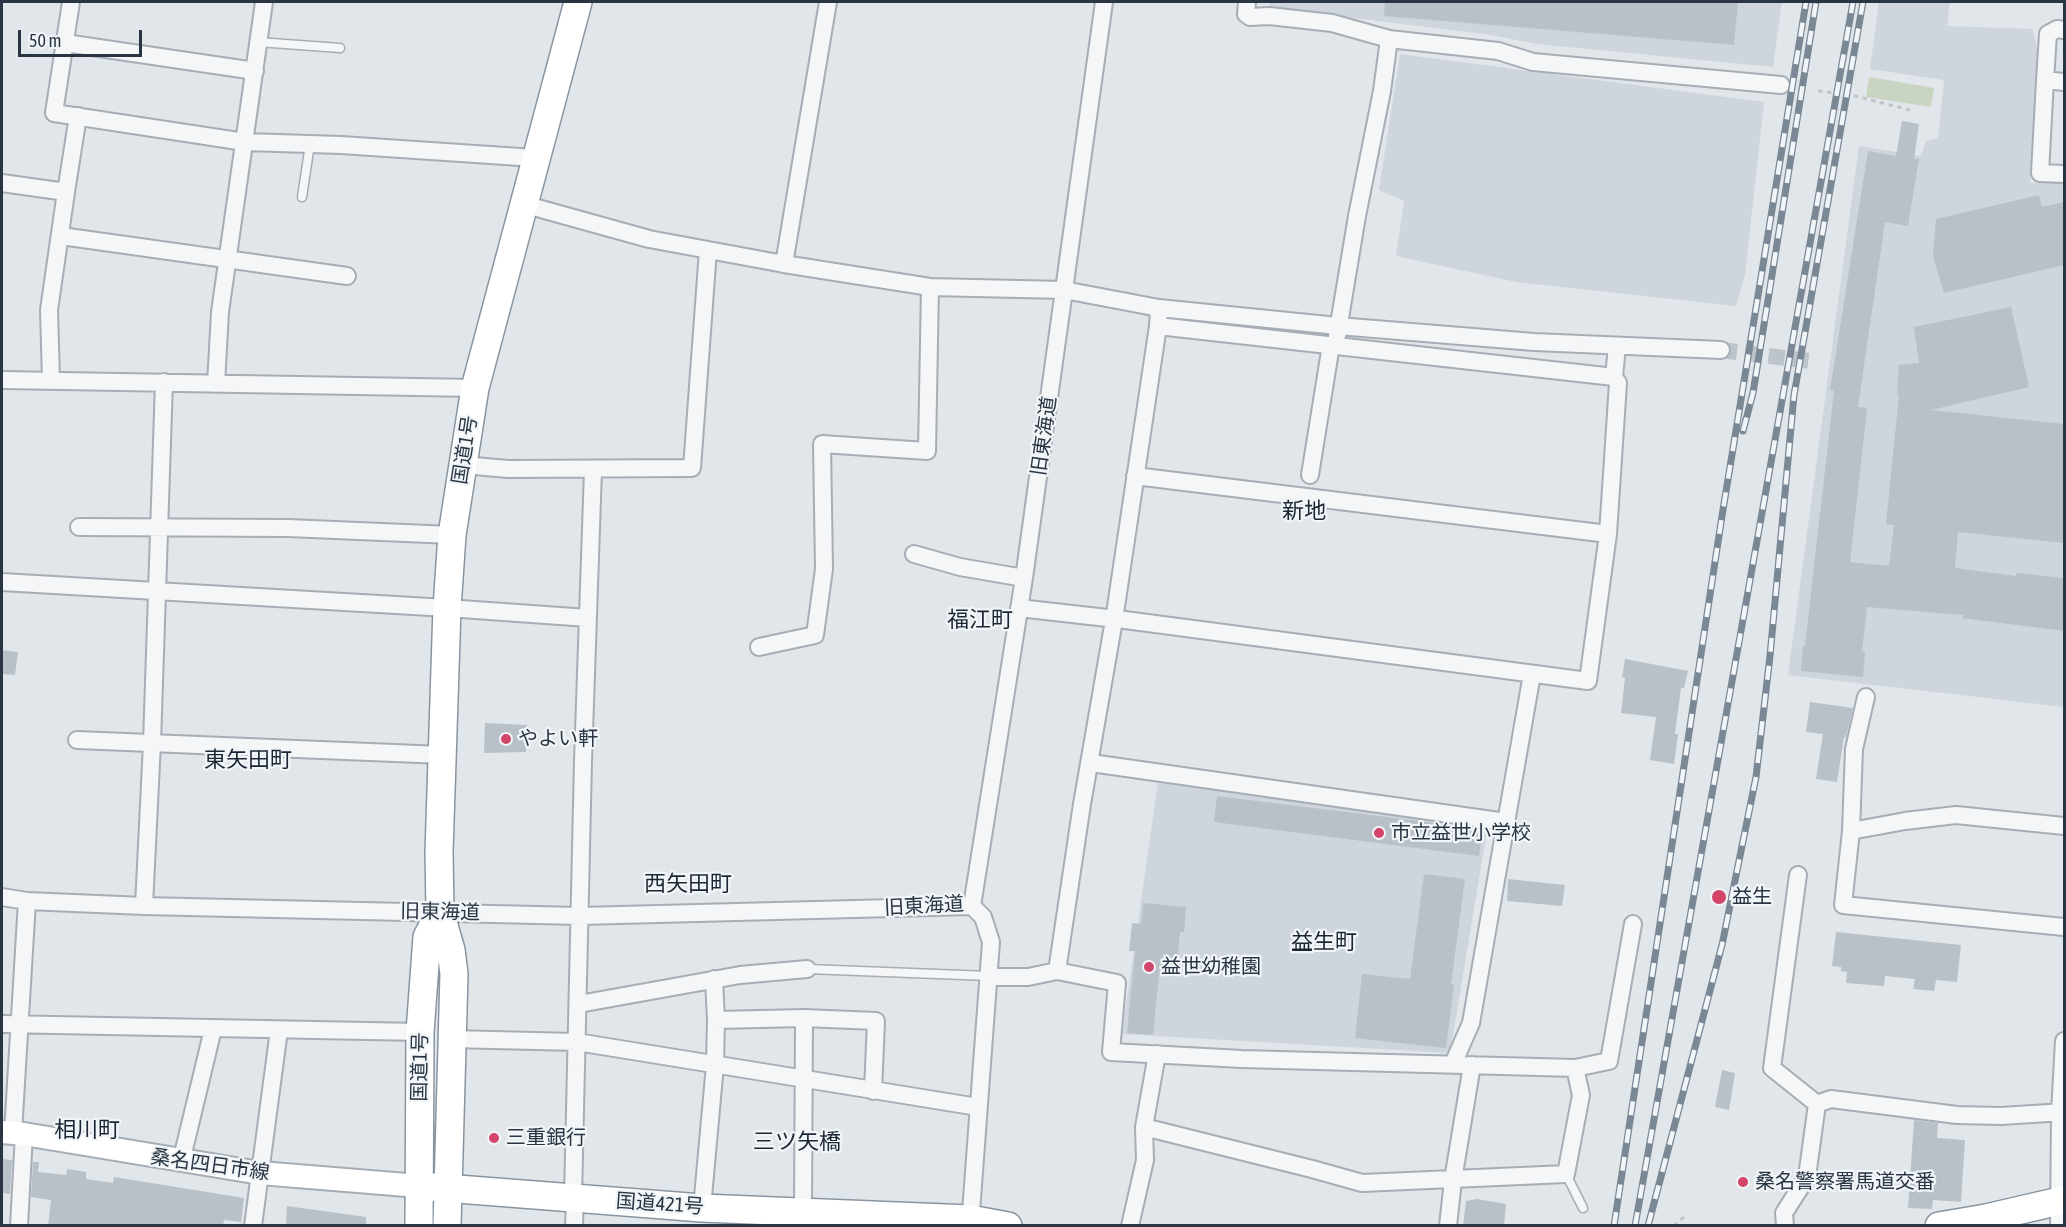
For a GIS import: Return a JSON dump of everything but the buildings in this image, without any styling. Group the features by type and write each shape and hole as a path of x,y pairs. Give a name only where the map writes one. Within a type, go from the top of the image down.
{"highway":[{"name":"国道1号","path":"447,1226 454,974 451,950 440,912 439,852 447,608 452,535 475,388 578,2"},
{"name":"国道1号","path":"419,1226 420,1032 428,937 440,912"},
{"name":"国道421号","path":"419,1186 790,1216 970,1222 1008,1226"},
{"path":"1939,1226 2061,1209"}],"main road":[{"name":"桑名四日市線","path":"13,1133 260,1173 419,1186"}],"street":[{"path":"71,2 54,113 245,142 535,158"},
{"path":"216,384 220,312 264,2"},
{"path":"784,264 828,2"},
{"name":"旧東海道","path":"2,897 27,901 144,906 580,916 972,906 1024,578 1104,2"},
{"path":"1247,2 1246,14 1250,18 1269,16 1332,23 1389,39 1498,51 1533,62 1780,86"},
{"path":"2064,30 2057,29 2048,34 2040,173 2064,174"},
{"path":"1310,475 1382,91 1389,39"},
{"path":"65,43 255,71"},
{"path":"2045,80 2064,82"},
{"path":"51,380 49,310 78,117"},
{"path":"2,183 66,192"},
{"path":"523,204 649,239 784,264 930,287 1064,290 1159,308 1338,326 1533,342 1721,350"},
{"path":"61,236 347,276"},
{"path":"463,465 508,469 692,468 708,250"},
{"path":"759,646 815,635 824,569 822,444 927,451 930,287"},
{"path":"1057,971 1082,804 1114,620 1159,308"},
{"path":"1158,326 1614,377"},
{"path":"1018,608 1588,681 1608,534 1618,383 1614,377 1617,346"},
{"path":"2,380 475,388"},
{"path":"144,906 164,382"},
{"path":"574,1226 593,470"},
{"path":"1136,476 1608,534"},
{"path":"79,527 288,528 452,535"},
{"path":"914,554 960,567 1024,578"},
{"path":"2,582 588,618"},
{"path":"1453,1064 1471,1023 1532,674"},
{"path":"1866,697 1854,749 1851,831 1844,905 2064,927"},
{"path":"77,740 443,755"},
{"path":"1090,763 1506,822"},
{"path":"1851,831 1956,815 2064,826"},
{"path":"1798,875 1772,1068 1817,1104"},
{"path":"19,1226 13,1133 27,901"},
{"path":"970,1222 991,942 983,917 972,906"},
{"path":"990,976 1028,977 1057,971 1117,983 1111,1052 1263,1060 1575,1068 1609,1061 1633,924"},
{"path":"579,1004 759,972 807,969"},
{"path":"702,1208 715,1065 714,979"},
{"path":"716,1020 804,1018 876,1021 873,1091"},
{"path":"790,1216 803,1079 804,1018"},
{"path":"2,1024 420,1032"},
{"path":"181,1162 213,1029"},
{"path":"253,1226 279,1030"},
{"path":"451,1039 577,1042 978,1107"},
{"path":"2061,1209 2064,1041"},
{"path":"1130,1226 1145,1160 1144,1127 1156,1053"},
{"path":"1448,1226 1453,1180 1472,1065"},
{"path":"1144,1127 1312,1168 1362,1184 1566,1174 1581,1095 1575,1068"},
{"path":"1817,1104 1831,1099 1979,1116 2062,1112"},
{"path":"1785,1226 1784,1213 1807,1177 1817,1104"}],"lane":[{"path":"258,42 340,48"},
{"path":"302,198 310,144"},
{"path":"807,969 990,976"},
{"path":"1566,1174 1583,1208"}],"path":[{"path":"1818,91 1847,94 1910,110"},
{"path":"1674,1226 1684,1217"}],"shaded area":[{"path":"1269,2 1782,2 1773,67 1537,44 1485,34 1271,8"},
{"path":"1879,2 1950,2 1947,26 2033,29 2039,59 2030,183 2064,182 2064,707 1788,675 1859,146 1921,156 1926,141 1938,138 1944,80 1870,69"},
{"path":"1400,54 1764,102 1745,275 1736,306 1516,282 1396,256 1404,201 1379,190"},
{"path":"1158,783 1488,825 1450,1053 1122,1034"}],"green space":[{"path":"1869,77 1934,88 1931,107 1866,97"}],"tunnel":[{"path":"1721,350 1810,361"}],"railway":[{"path":"1614,1226 1722,516 1806,2"},
{"path":"1743,431 1753,393 1816,2"},
{"path":"1635,1226 1853,2"},
{"path":"1648,1226 1722,945 1756,777 1770,656 1794,395 1863,2"}],"place":[{"name":"やよい軒","path":"506,739"},
{"name":"市立益世小学校","path":"1379,833"},
{"name":"益生","path":"1719,897"},
{"name":"益世幼稚園","path":"1149,967"},
{"name":"三重銀行","path":"494,1138"},
{"name":"桑名警察署馬道交番","path":"1743,1182"}],"district":[{"name":"新地","path":"1304,511"},
{"name":"福江町","path":"980,620"},
{"name":"東矢田町","path":"248,760"},
{"name":"西矢田町","path":"688,884"},
{"name":"益生町","path":"1324,942"},
{"name":"相川町","path":"87,1130"},
{"name":"三ツ矢橋","path":"797,1142"}]}
